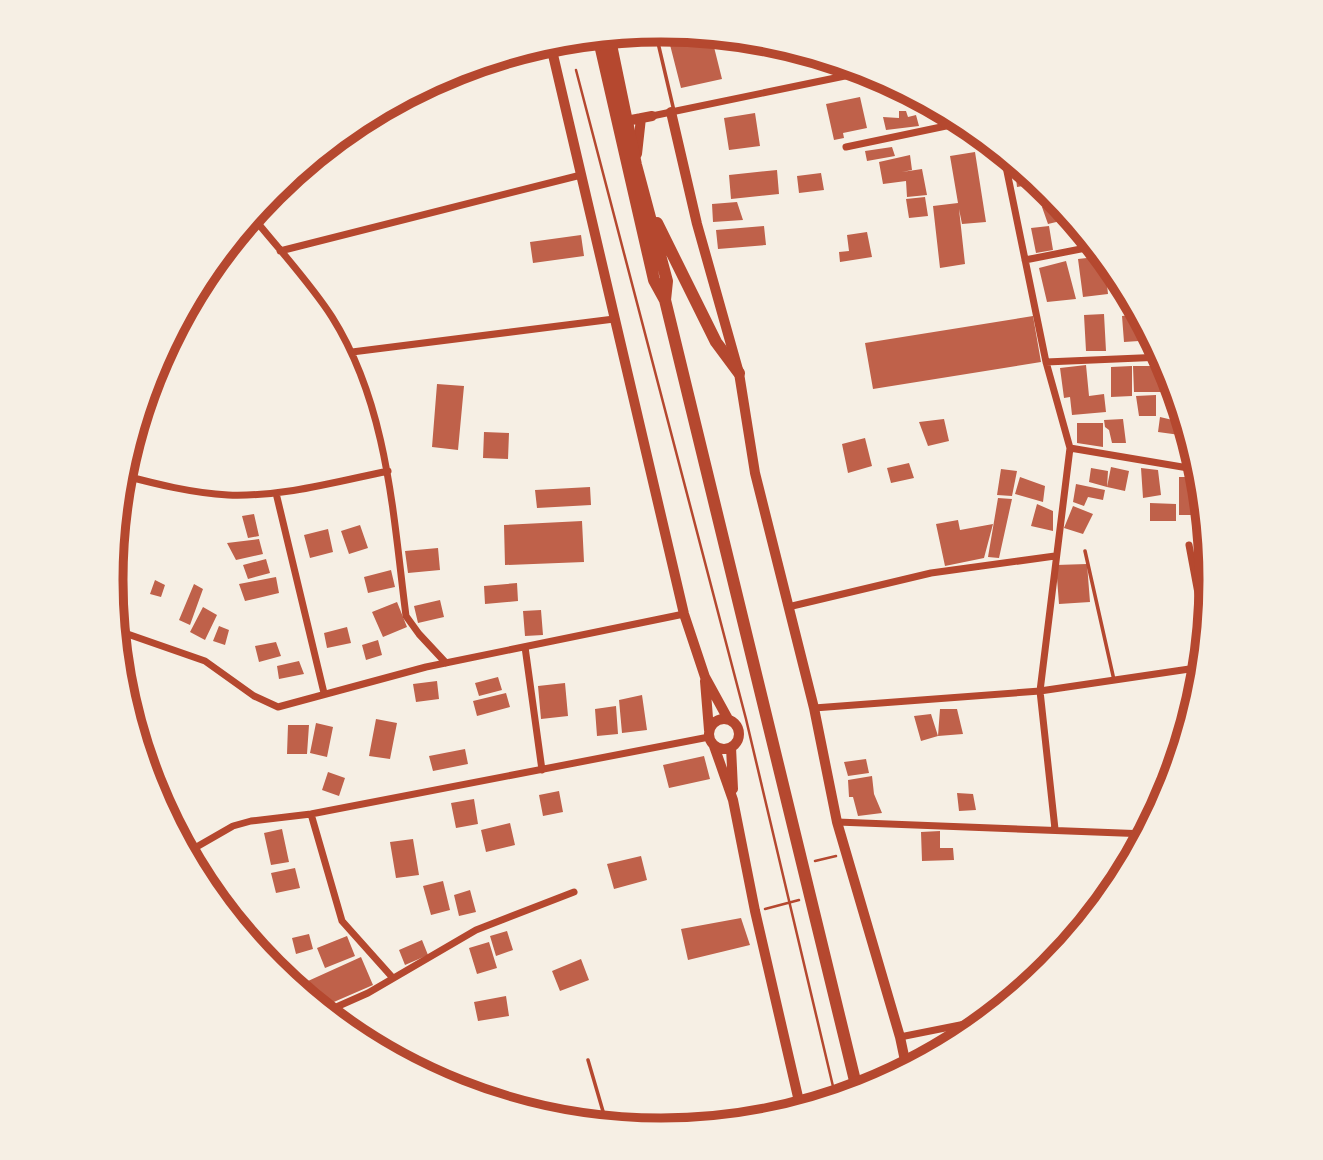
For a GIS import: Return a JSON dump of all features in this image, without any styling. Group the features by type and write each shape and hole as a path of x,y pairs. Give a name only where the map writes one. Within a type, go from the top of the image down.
{"highway":[{"path":"611,45 636,165 667,281 665,300"},
{"path":"600,46 654,280 665,300 855,1081"},
{"path":"645,200 716,342 739,373"}],"main road":[{"path":"553,53 684,614 705,677 728,719 736,725 739,733 738,741 732,747 723,749 711,738"},
{"path":"672,112 697,224 739,373 755,473 814,708 837,822 905,1060"},
{"path":"626,121 652,116"},
{"path":"636,165 640,118"},
{"path":"705,677 711,738 733,800 755,911 799,1101"},
{"path":"711,738 714,722 728,719"},
{"path":"732,747 733,800"}],"street":[{"path":"652,116 847,76"},
{"path":"846,147 949,125"},
{"path":"1006,168 1046,362 1070,448 1040,691 1055,830"},
{"path":"280,251 581,175"},
{"path":"258,224 331,315 352,352 373,410 388,471 406,616 446,663"},
{"path":"1025,260 1085,248"},
{"path":"352,352 614,320"},
{"path":"1046,362 1151,358"},
{"path":"1070,448 1187,468"},
{"path":"133,479 156,485 227,495 276,493 388,471"},
{"path":"276,493 324,693"},
{"path":"1189,545 1199,598"},
{"path":"788,607 931,573 1055,556"},
{"path":"127,633 205,661 254,696 278,707 446,663 684,614"},
{"path":"526,647 542,769"},
{"path":"814,708 1040,691 1192,669"},
{"path":"195,848 233,826 251,821 311,814 711,738"},
{"path":"311,814 342,921 392,977"},
{"path":"837,822 1136,834"},
{"path":"335,1008 368,993 476,930 574,892"},
{"path":"900,1037 964,1024"}],"lane":[{"path":"658,42 672,112"},
{"path":"1085,551 1114,680"},
{"path":"589,1060 604,1114"}],"path":[{"path":"576,70 746,719 833,1089"},
{"path":"801,864 834,856"},
{"path":"755,911 810,897"}],"building":[{"path":"669,42 713,45 722,79 681,88"},
{"path":"860,97 867,128 843,133 844,138 834,140 826,104"},
{"path":"899,111 906,111 908,117 916,115 919,126 886,130 883,117 899,118"},
{"path":"755,113 760,146 729,150 724,118"},
{"path":"892,147 895,156 867,161 865,151"},
{"path":"975,152 986,222 962,224 959,209 965,264 940,268 933,206 958,203 950,156"},
{"path":"910,155 912,170 902,172 922,169 927,195 907,197 906,181 883,184 879,162"},
{"path":"777,170 779,194 731,199 729,175"},
{"path":"821,173 824,190 799,193 797,176"},
{"path":"1018,178 1026,185 1017,187"},
{"path":"925,197 928,216 909,218 906,199"},
{"path":"737,202 743,220 713,222 712,204"},
{"path":"1048,206 1062,221 1048,224 1042,207"},
{"path":"764,226 766,245 718,249 716,230"},
{"path":"1049,226 1053,250 1036,253 1031,228"},
{"path":"867,232 872,257 840,262 839,252 849,251 847,235"},
{"path":"581,235 584,256 533,263 530,242"},
{"path":"1092,257 1106,277 1108,294 1083,297 1078,259"},
{"path":"1066,261 1076,299 1047,302 1039,268"},
{"path":"1104,314 1106,351 1086,351 1084,315"},
{"path":"1129,315 1142,338 1139,341 1124,342 1122,316"},
{"path":"1033,316 1041,362 873,389 865,343"},
{"path":"1153,361 1166,392 1134,392 1133,366 1151,366"},
{"path":"1086,365 1089,396 1104,394 1106,412 1072,415 1070,397 1064,398 1060,368"},
{"path":"1132,366 1132,396 1111,397 1111,367"},
{"path":"437,384 464,386 458,450 432,447"},
{"path":"1156,395 1156,416 1139,416 1136,396"},
{"path":"1160,417 1175,421 1179,435 1158,432"},
{"path":"944,419 949,441 928,446 919,422"},
{"path":"1123,419 1126,443 1112,443 1104,420"},
{"path":"1077,423 1103,423 1103,447 1077,443"},
{"path":"484,432 509,433 508,459 483,458"},
{"path":"865,438 872,466 848,473 842,444"},
{"path":"909,463 914,478 891,483 887,468"},
{"path":"1111,467 1129,471 1125,491 1107,487"},
{"path":"1091,468 1108,471 1107,487 1089,482"},
{"path":"1141,468 1158,470 1161,495 1143,498"},
{"path":"1001,469 1017,471 1012,496 997,495"},
{"path":"1020,477 1045,486 1043,502 1015,494"},
{"path":"1179,477 1189,477 1195,515 1179,515"},
{"path":"1076,484 1105,490 1103,500 1088,497 1084,506 1073,502"},
{"path":"590,487 591,505 537,508 535,490"},
{"path":"998,498 1012,499 999,558 988,557"},
{"path":"1150,503 1176,504 1176,521 1150,521"},
{"path":"1037,504 1053,511 1053,531 1031,526"},
{"path":"1073,506 1093,514 1083,534 1064,528"},
{"path":"254,514 259,536 248,538 242,516"},
{"path":"958,520 960,530 993,524 984,558 945,566 936,524"},
{"path":"582,521 584,562 505,565 504,525"},
{"path":"360,525 368,548 349,554 341,531"},
{"path":"328,529 333,552 310,558 304,535"},
{"path":"259,539 263,554 236,560 227,543"},
{"path":"438,548 440,570 408,573 405,551"},
{"path":"266,559 270,573 248,579 243,565"},
{"path":"1087,564 1090,602 1059,604 1056,565"},
{"path":"391,570 395,587 368,593 364,577"},
{"path":"276,577 279,593 245,601 239,584"},
{"path":"155,580 165,585 161,597 150,594"},
{"path":"517,583 518,601 485,604 484,586"},
{"path":"194,584 203,589 190,625 179,620"},
{"path":"440,600 444,617 418,623 414,606"},
{"path":"397,602 407,627 383,637 372,612"},
{"path":"203,607 217,615 205,640 190,632"},
{"path":"541,610 543,635 525,636 523,611"},
{"path":"219,626 229,630 225,645 213,641"},
{"path":"347,627 351,643 327,648 324,633"},
{"path":"378,640 382,655 366,660 362,645"},
{"path":"276,642 281,656 259,662 255,646"},
{"path":"299,661 304,674 279,679 277,666"},
{"path":"498,677 502,690 479,696 475,683"},
{"path":"437,681 439,699 416,702 413,684"},
{"path":"565,683 568,716 541,719 538,686"},
{"path":"506,693 510,707 477,716 473,701"},
{"path":"642,695 647,730 622,733 619,700"},
{"path":"616,706 618,734 597,736 595,709"},
{"path":"940,709 957,709 963,734 938,736"},
{"path":"931,714 938,736 921,741 914,716"},
{"path":"376,719 397,723 390,759 369,756"},
{"path":"316,723 333,727 327,757 310,753"},
{"path":"288,725 309,725 307,754 287,754"},
{"path":"465,749 468,764 433,771 429,756"},
{"path":"704,756 710,779 669,788 663,765"},
{"path":"866,759 869,773 848,776 844,762"},
{"path":"328,772 345,778 339,796 322,790"},
{"path":"872,776 874,794 882,813 858,816 853,797 849,797 848,780"},
{"path":"559,791 563,812 543,816 539,795"},
{"path":"957,793 973,794 976,810 959,811"},
{"path":"474,799 478,824 456,828 451,803"},
{"path":"510,823 515,845 486,852 481,830"},
{"path":"282,829 289,862 271,865 264,833"},
{"path":"940,831 940,848 953,848 954,860 922,861 921,832"},
{"path":"413,839 419,875 396,878 390,842"},
{"path":"641,856 647,880 614,889 607,864"},
{"path":"295,868 300,888 276,893 271,873"},
{"path":"443,881 450,910 431,915 423,886"},
{"path":"470,890 476,912 459,916 454,895"},
{"path":"741,918 750,945 688,960 681,929"},
{"path":"507,931 513,950 496,956 490,936"},
{"path":"309,934 313,949 296,954 292,938"},
{"path":"347,936 355,956 325,968 317,948"},
{"path":"422,940 428,955 405,965 399,950"},
{"path":"489,942 497,968 477,974 469,948"},
{"path":"361,957 373,985 330,1004 311,987 308,981"},
{"path":"581,959 589,980 560,991 552,971"},
{"path":"506,996 509,1016 478,1021 474,1002"}]}
